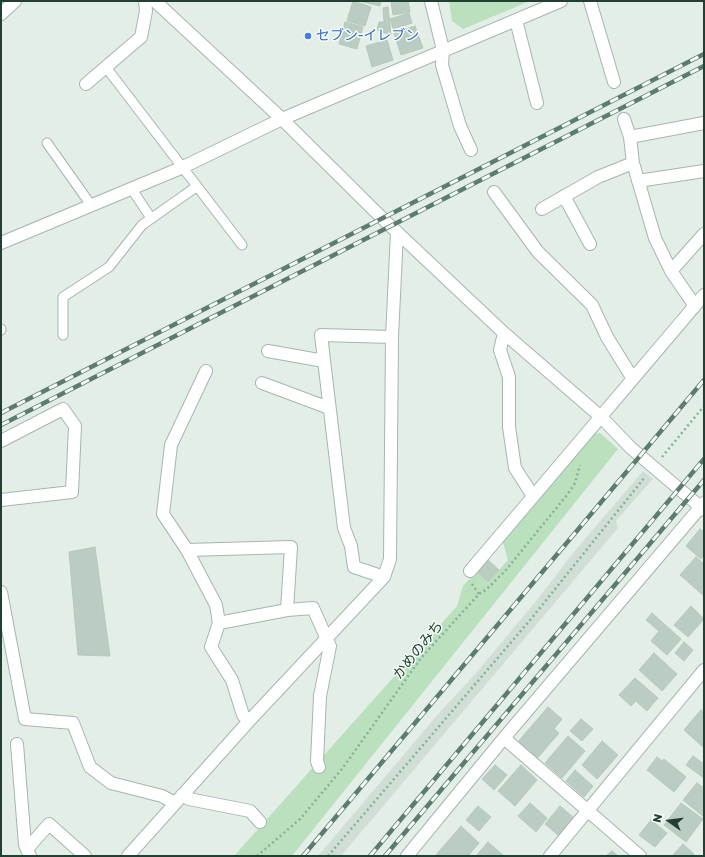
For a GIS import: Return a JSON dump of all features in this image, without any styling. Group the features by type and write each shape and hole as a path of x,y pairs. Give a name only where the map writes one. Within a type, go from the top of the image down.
{"street":[{"path":"1,14 15,1"},
{"path":"86,84 141,36 146,11 145,1"},
{"path":"155,1 282,119 397,232 504,333 600,417 624,442 703,507 504,738 408,856"},
{"path":"431,1 443,50 442,65 460,126 471,150"},
{"path":"1,243 181,168 282,119 561,1"},
{"path":"590,1 614,82"},
{"path":"516,20 536,103"},
{"path":"624,119 630,136 638,181 655,238 671,271 695,306"},
{"path":"630,136 704,123"},
{"path":"542,208 598,177 634,163"},
{"path":"638,181 704,171"},
{"path":"494,192 538,252 592,305 607,337 633,379"},
{"path":"564,196 590,244"},
{"path":"128,856 249,721 384,577 390,559 392,337 397,232"},
{"path":"671,271 704,234"},
{"path":"470,571 704,295"},
{"path":"504,333 500,350 509,377 509,427 515,468 533,496"},
{"path":"384,577 354,567 351,546 344,528 321,335 392,337"},
{"path":"268,351 324,361"},
{"path":"206,371 171,445 163,514 187,550 216,605 219,623 211,647 232,680 242,715 249,721"},
{"path":"262,383 329,408"},
{"path":"1,441 63,409 75,426 72,492 1,500"},
{"path":"187,550 291,547 286,610"},
{"path":"1,593 25,719 73,723 90,767 111,782 162,796 178,799 189,799 250,811 260,822"},
{"path":"219,623 286,610 313,608 330,646 320,696 317,761 319,767"},
{"path":"550,856 704,670"},
{"path":"504,738 640,856"},
{"path":"17,744 25,846 28,853"},
{"path":"28,853 49,824 85,856"}],"lane":[{"path":"105,66 181,168 242,245"},
{"path":"48,143 91,205"},
{"path":"63,335 63,297 109,266 142,225 196,187"},
{"path":"131,188 151,218"}],"path":[{"path":"328,856 531,619 704,406"},
{"name":"かめのみち","path":"257,856 300,819 342,769 421,658 479,594 487,589 506,570 567,495 575,483 580,462"}],"shaded area":[{"path":"643,471 653,479 616,521 618,528 341,856 318,856 439,713 477,672 541,595 573,553"}],"green space":[{"path":"449,1 530,1 463,29 452,21"},
{"path":"600,433 618,449 292,856 234,856 457,606 463,586 477,571 488,583 508,560 502,539 592,434"}],"building":[{"path":"353,1 371,7 365,26 347,21"},
{"path":"359,1 381,1 380,6"},
{"path":"391,1 408,1 410,12 393,15"},
{"path":"388,7 391,35 377,30 379,22 384,22 383,8"},
{"path":"409,13 412,23 393,29 390,19"},
{"path":"345,22 363,27 357,49 339,44"},
{"path":"415,26 423,48 401,55 394,33"},
{"path":"387,40 393,60 372,67 366,46"},
{"path":"700,529 704,532 704,555 701,559 686,546"},
{"path":"95,547 110,656 78,655 69,552"},
{"path":"696,557 704,564 704,596 680,575"},
{"path":"488,560 499,570 488,582 477,571"},
{"path":"691,606 704,619 688,637 674,625"},
{"path":"652,613 681,639 667,655 651,641 659,631 646,620"},
{"path":"684,642 693,650 684,661 675,653"},
{"path":"654,653 677,674 662,691 639,670"},
{"path":"635,678 658,698 647,711 636,701 631,706 619,695"},
{"path":"548,707 562,719 554,729 559,733 535,761 516,744"},
{"path":"701,710 704,712 704,748 684,730"},
{"path":"581,719 593,729 582,741 570,731"},
{"path":"568,736 585,751 562,778 545,763"},
{"path":"602,741 618,755 597,779 582,765"},
{"path":"693,756 704,764 704,778 686,765"},
{"path":"657,757 662,761 664,759 686,777 674,792 647,770"},
{"path":"495,765 507,775 494,790 482,779"},
{"path":"521,765 537,780 515,806 498,791"},
{"path":"575,770 593,786 584,797 566,781"},
{"path":"697,783 704,788 704,817 683,800"},
{"path":"530,803 547,818 536,832 518,816"},
{"path":"681,803 703,819 686,842 664,825"},
{"path":"478,806 491,817 479,831 466,820"},
{"path":"560,806 574,818 559,836 545,824"},
{"path":"651,820 667,833 655,847 639,835"},
{"path":"461,826 479,843 468,856 435,856"},
{"path":"488,842 504,856 476,856"},
{"path":"683,844 694,854 692,856 672,856"},
{"path":"612,851 617,855 616,856 607,855"}],"railway":[{"path":"1,413 704,54"},
{"path":"1,425 704,66"},
{"path":"303,856 704,380"},
{"path":"370,856 704,459"},
{"path":"385,856 704,480"}],"place":[{"name":"セブン-イレブン","path":"308,36"}]}
